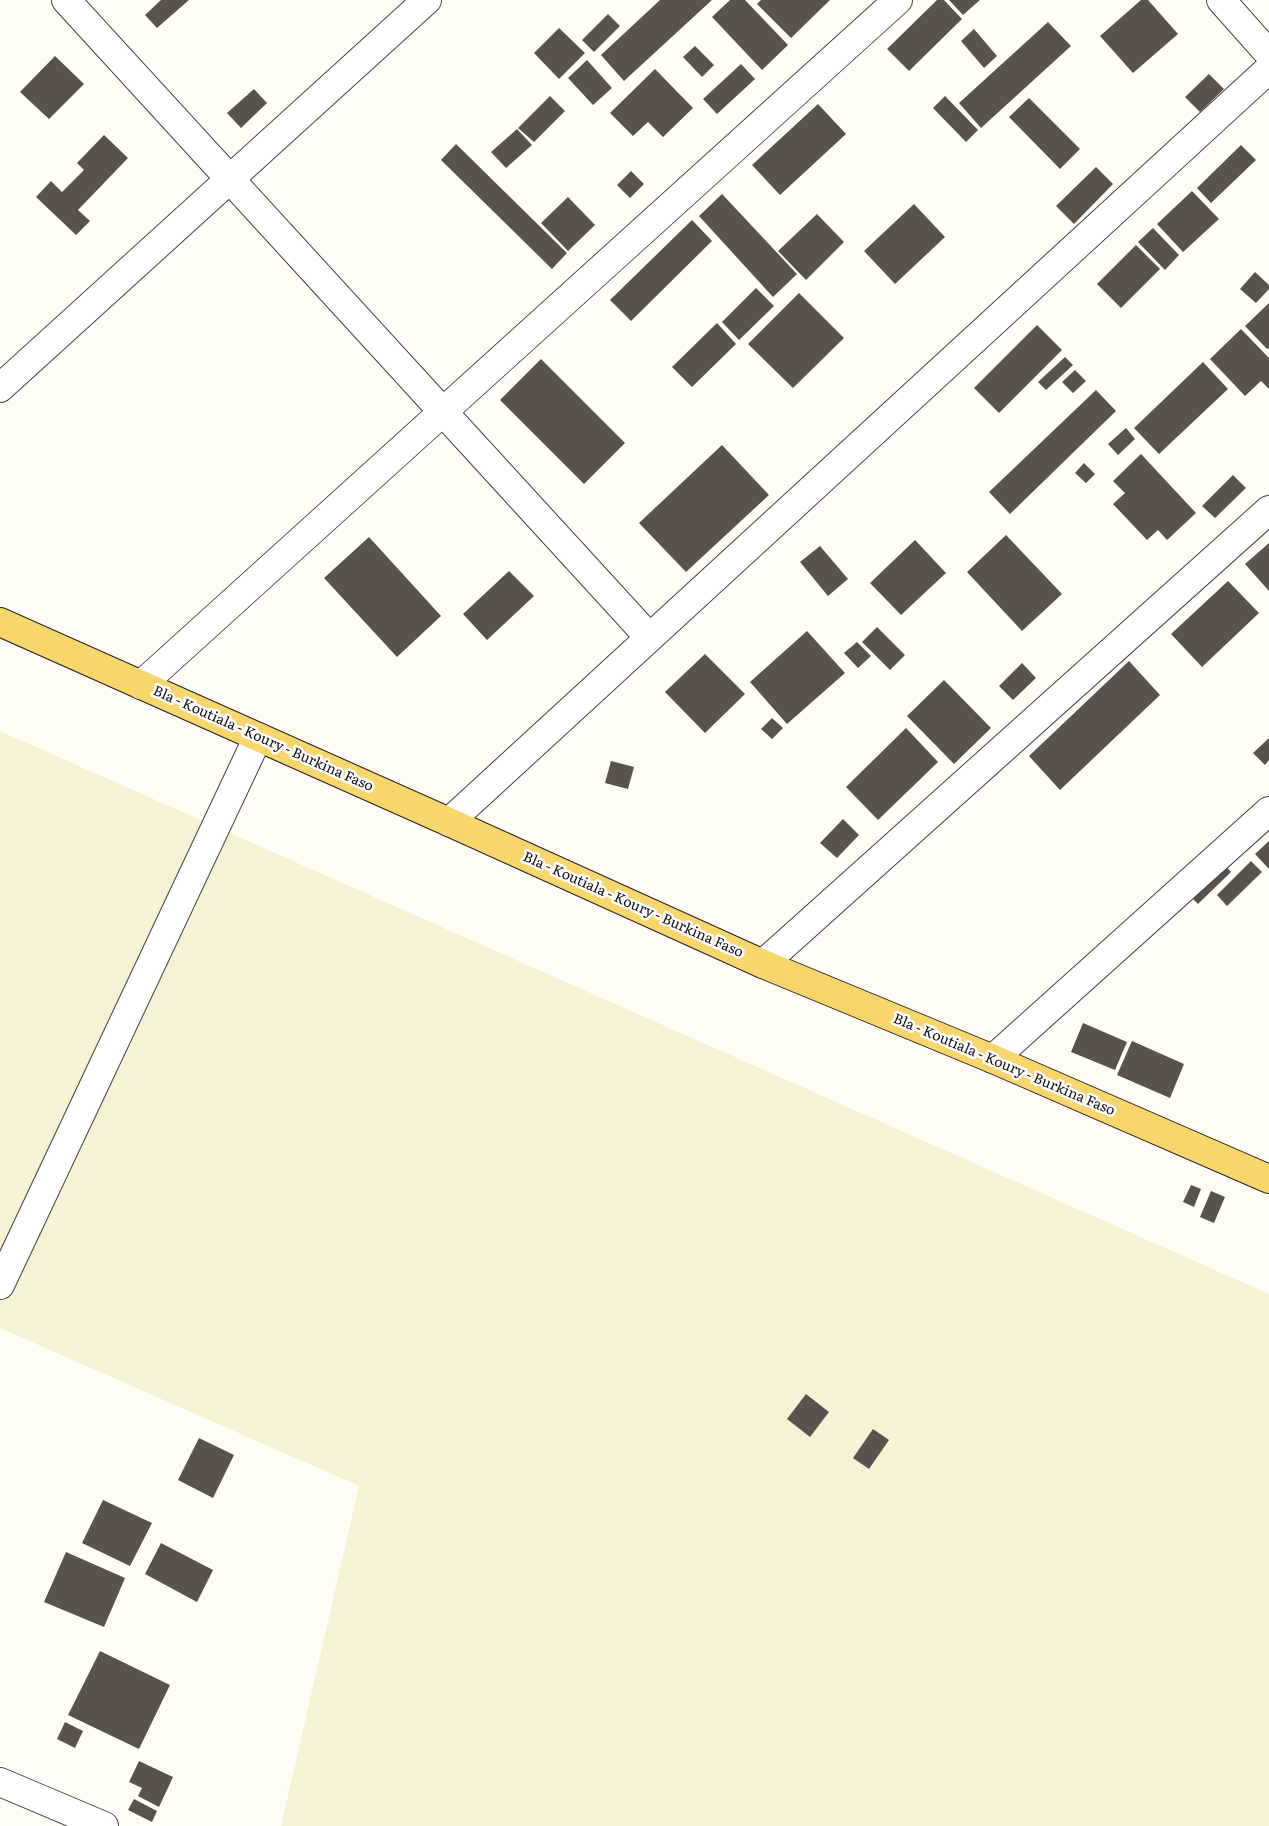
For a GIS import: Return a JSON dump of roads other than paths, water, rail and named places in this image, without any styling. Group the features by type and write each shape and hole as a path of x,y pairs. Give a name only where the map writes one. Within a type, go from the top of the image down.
{"main road":[{"name":"Bla - Koutiala - Koury - Burkina Faso","path":"0,622 763,964 993,1059 1269,1179"}],"street":[{"path":"66,0 649,638"},
{"path":"0,388 427,0"},
{"path":"141,685 898,0"},
{"path":"1221,0 1269,54"},
{"path":"449,822 1269,69"},
{"path":"763,964 1269,510"},
{"path":"0,1285 258,737"},
{"path":"993,1059 1269,811"},
{"path":"0,1782 104,1826"}]}
